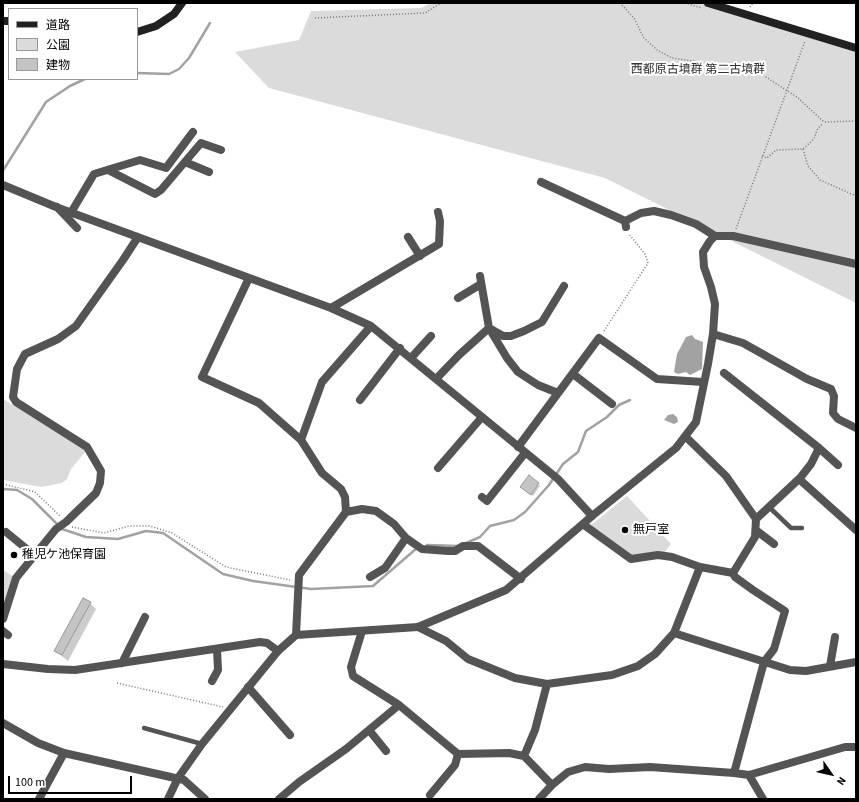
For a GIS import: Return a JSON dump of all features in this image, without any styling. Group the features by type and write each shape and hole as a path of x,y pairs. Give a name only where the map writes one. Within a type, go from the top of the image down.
{"main road":[{"path":"138,32 156,26 174,14 182,3"},
{"path":"708,3 856,48"}],"street":[{"path":"72,211 94,174 140,160 166,168 194,132"},
{"path":"108,170 155,194 161,190 201,144 221,150"},
{"path":"185,162 209,172"},
{"path":"541,182 625,224 641,213 654,211 671,215 696,224 715,236 733,236 856,264"},
{"path":"3,185 56,207 72,211 138,237 331,308 370,326 400,348 525,453 555,476 592,516"},
{"path":"56,207 77,228"},
{"path":"331,308 439,244 440,220 438,212"},
{"path":"168,799 178,778 202,744 278,651 296,635 418,627 506,590 584,525 592,516 676,448 686,437 696,422 713,334 715,304 704,267 703,252 715,236"},
{"path":"3,619 16,578 34,554 56,529 96,494 100,483 101,471 87,447 16,402 13,397 17,369 25,354 58,339 76,326 138,237"},
{"path":"408,237 420,256"},
{"path":"480,276 489,328 507,358 518,372 538,386 558,393"},
{"path":"249,278 202,376 259,403 301,440 322,473 341,489 345,497 346,512 299,575 296,635"},
{"path":"458,298 482,284"},
{"path":"489,328 503,336 511,336 542,322 564,286"},
{"path":"301,440 322,382 370,326"},
{"path":"436,379 459,355 489,328"},
{"path":"713,334 743,343 790,370 831,389 834,396 833,413 838,419 856,428"},
{"path":"411,358 431,336"},
{"path":"518,447 599,338 657,379 703,382"},
{"path":"360,400 400,348"},
{"path":"724,373 819,448 838,465"},
{"path":"573,374 612,404"},
{"path":"438,468 482,417"},
{"path":"686,437 726,476 756,519 757,531 755,537 733,573"},
{"path":"756,519 799,479 811,464 819,448"},
{"path":"482,497 487,501 525,453"},
{"path":"799,479 856,530"},
{"path":"346,512 362,509 376,511 394,524 409,541 422,549 455,551 463,546 478,546 521,579"},
{"path":"584,525 631,559 658,555 672,557 700,567 733,573 735,577 753,590 786,611 774,649 764,662 734,773"},
{"path":"757,531 774,544"},
{"path":"6,532 34,554"},
{"path":"370,577 385,568 409,541"},
{"path":"418,627 446,640 468,659 515,678 548,684 612,675 638,666 655,654 674,633 700,567"},
{"path":"122,663 145,617"},
{"path":"362,631 351,667 353,676 399,705 458,754 510,753 524,756 552,784"},
{"path":"674,633 764,662 798,670 806,671 856,662"},
{"path":"830,666 835,637"},
{"path":"3,664 48,669 75,670 260,642 267,643 278,651"},
{"path":"212,681 218,670 217,649"},
{"path":"524,756 535,730 548,684"},
{"path":"248,687 290,736"},
{"path":"279,799 299,782 346,750 399,705"},
{"path":"3,722 38,743 64,754 184,780 205,799"},
{"path":"369,730 386,751"},
{"path":"539,799 552,784 568,772 585,768 609,769 650,767 749,775 845,747 856,747"},
{"path":"39,799 64,754"},
{"path":"430,798 455,764 458,754"},
{"path":"749,775 763,799"}],"lane":[{"path":"769,507 791,528 802,528"},
{"path":"144,728 202,744"}],"path":[{"path":"315,18 425,13 441,3"},
{"path":"620,3 634,18 644,38 657,50 672,58 755,70 797,97 824,122 856,121"},
{"path":"751,8 753,3"},
{"path":"733,236 762,156 784,102 807,33"},
{"path":"762,156 768,158 776,150 803,149 814,139 817,130 824,122"},
{"path":"803,149 808,166 820,180 856,196"},
{"path":"599,338 648,263 645,254 625,224"},
{"path":"3,484 35,492 72,528 104,533 129,526 150,526 172,533 187,544 226,566 298,586"},
{"path":"117,683 231,709"}],"green space":[{"name":"西都原古墳群 第二古墳群","path":"431,3 708,3 856,48 856,303 605,178 269,88 235,52 299,40 311,11 421,8"},
{"path":"3,399 86,451 71,469 67,479 62,483 41,487 3,480"},
{"path":"627,496 671,544 664,553 633,557 590,526"},
{"path":"3,570 16,578 3,613"}],"shaded area":[{"path":"692,335 695,339 703,342 702,369 690,375 686,372 678,374 674,372 677,354 686,337"},
{"path":"673,414 677,417 678,422 674,424 664,420 668,415"}],"building":[{"path":"529,475 539,483 531,495 520,487"},
{"path":"83,598 91,602 62,655 54,651"}],"waterway":[{"path":"138,73 169,74 179,69 189,58 210,23"},
{"path":"4,169 46,102 70,86 83,80"},
{"path":"466,543 480,537 490,526 514,520 525,512 549,485 563,464 578,452 586,431 607,417 619,405 630,400"},
{"path":"3,489 17,490 32,499 62,529 86,537 118,539 146,531 163,533 223,574 253,581 311,589 373,586 417,548"},
{"path":"427,545 458,546"}],"place":[{"name":"無戸室","path":"625,530"},
{"name":"稚児ケ池保育園","path":"14,555"}]}
